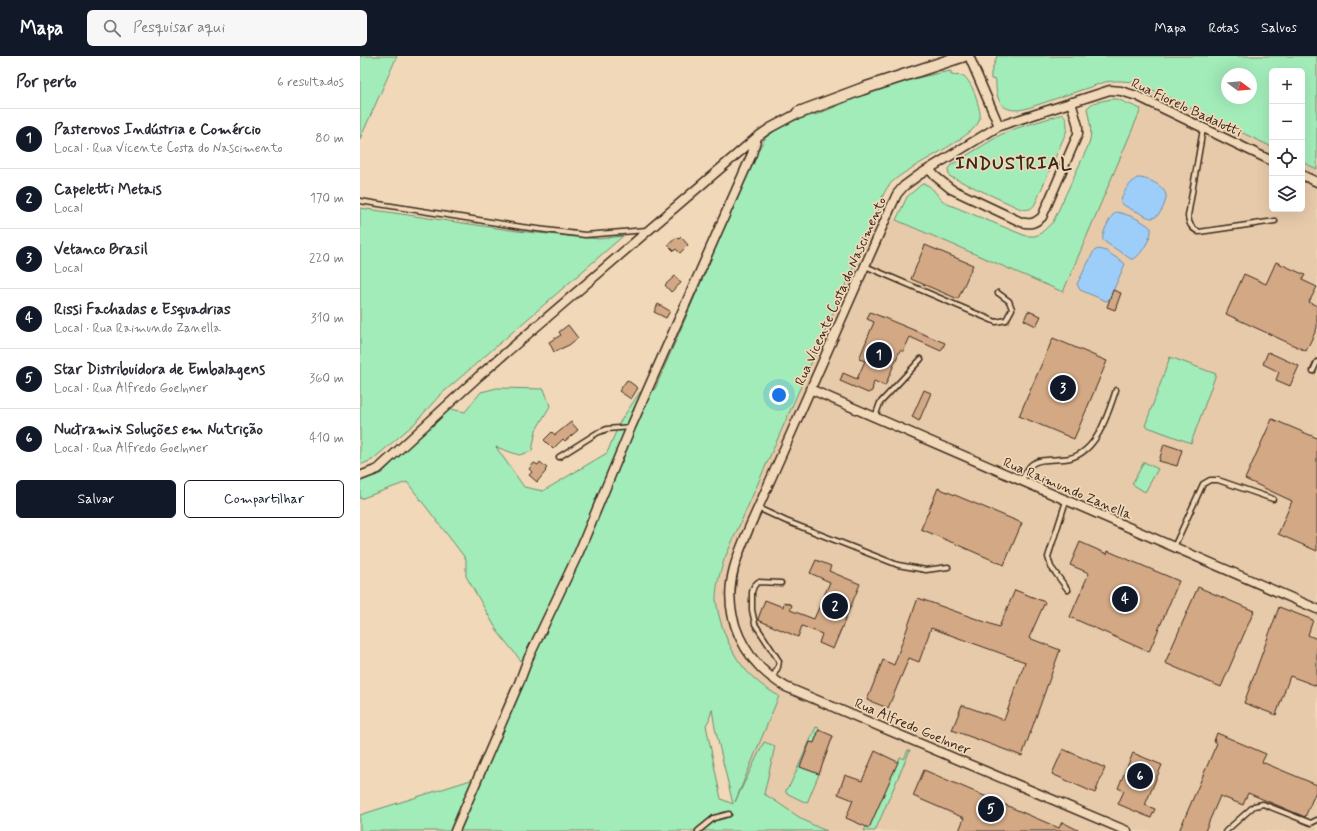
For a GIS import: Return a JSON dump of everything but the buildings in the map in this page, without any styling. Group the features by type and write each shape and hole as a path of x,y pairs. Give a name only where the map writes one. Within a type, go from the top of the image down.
{"street":[{"path":"360,476 378,469 479,376 757,137 798,113 963,56"},
{"path":"969,56 998,126"},
{"name":"Rua Fiorelo Badalotti","path":"998,126 1110,90 1121,91 1137,96 1269,160"},
{"path":"930,169 935,176 951,189 1021,222 1033,224 1042,217 1078,134 1078,126 1071,102"},
{"name":"Rua Vicente Costa do Nascimento","path":"731,601 731,585 740,550 890,207 904,186 998,126"},
{"path":"455,831 528,659 579,552 631,426 752,154 757,137"},
{"path":"1304,176 1317,182"},
{"name":"Rua Raimundo Zanella","path":"810,389 1317,609"},
{"name":"Rua Alfredo Goelnner","path":"731,601 734,619 741,642 754,661 772,679 786,687 1127,831"}],"lane":[{"path":"1203,128 1188,216 1189,224 1193,229 1199,232 1275,221"},
{"path":"360,201 522,227 585,235 648,230"},
{"path":"865,266 996,322 1001,322 1006,320 1012,309 1009,301 998,293"},
{"path":"874,418 880,403 921,359"},
{"path":"1313,371 1317,362"},
{"path":"1021,481 1031,466 1036,462 1070,458 1086,449 1104,426 1116,390"},
{"path":"559,457 597,433 607,429 631,426"},
{"path":"1174,548 1203,484 1210,480 1218,480 1273,499"},
{"path":"1066,501 1048,557 1051,567 1068,590"},
{"path":"758,508 898,565 926,570 948,567"},
{"path":"772,679 780,661 755,624 752,610 752,592 754,586 758,582 781,583"},
{"path":"1226,831 1254,806 1259,804 1263,804 1311,823 1317,820"},
{"path":"698,831 714,818 729,814"}],"shaded area":[{"path":"1149,89 1269,146 1269,212 1305,212 1305,163 1317,169 1317,831 793,831 733,805 779,696 752,678 737,661 726,639 719,618 716,600 718,583 724,560 878,212 1063,292"}],"green space":[{"path":"360,56 397,56 360,139"},
{"path":"997,56 1317,56 1317,169 1305,163 1305,68 1269,68 1269,146 1134,82 1105,82 1028,108 1013,110 1007,108 999,101 996,80 991,79 991,73"},
{"path":"951,71 951,75 964,76 972,87 980,113 979,121 974,128 953,144 900,175 889,185 885,192 878,212 724,560 717,589 717,607 723,629 732,650 751,676 779,696 735,802 764,742 775,746 764,794 810,824 827,831 360,831 360,815 474,779 525,666 498,632 466,576 466,559 407,482 360,499 360,481 383,472 417,438 450,409 465,412 481,392 497,388 544,389 550,406 536,430 532,451 519,455 496,447 524,487 543,491 607,453 620,422 640,392 655,389 757,152 766,137 785,124 818,114 863,95 903,81","holes":["712,709 733,804 721,799 706,725"]},
{"path":"1117,99 1141,109 1063,292 896,220 907,197 922,184 925,184 931,187 942,200 949,205 1026,236 1035,236 1040,234 1053,222 1089,144 1091,129 1087,108 1093,103"},
{"path":"1063,114 1067,124 1067,130 1035,204 1031,208 1021,209 949,176 948,169 951,165 1002,134"},
{"path":"360,208 517,231 599,239 623,236 439,396 414,424 372,460 360,465"},
{"path":"1170,357 1216,374 1191,443 1145,426"},
{"path":"1144,462 1158,469 1145,492 1132,484"},
{"path":"816,727 819,728 814,743 810,742 800,767 819,774 807,803 786,793 786,789 790,785"},
{"path":"908,750 910,750 875,831 864,831 866,827 869,828 900,757 904,759"}],"water":[{"path":"1137,178 1154,182 1165,191 1166,198 1164,205 1155,217 1147,217 1121,203 1121,199 1126,189"},
{"path":"1116,212 1135,218 1151,228 1150,236 1146,245 1140,254 1134,259 1131,259 1103,240 1103,234 1106,227"},
{"path":"1098,249 1106,251 1125,264 1109,300 1106,301 1080,290 1077,284 1094,251"}],"place":[{"name":"Pasterovos Indústria e Comércio","path":"879,355"},
{"name":"Vetanco Brasil","path":"1063,388"},
{"name":"Rissi Fachadas e Esquadrias","path":"1125,599"},
{"name":"Capeletti Metais","path":"835,606"},
{"name":"Nuctramix Soluções em Nutrição","path":"1140,776"},
{"name":"Star Distribuidora de Embalagens","path":"991,809"}],"district":[{"name":"INDUSTRIAL","path":"1014,163"}]}
